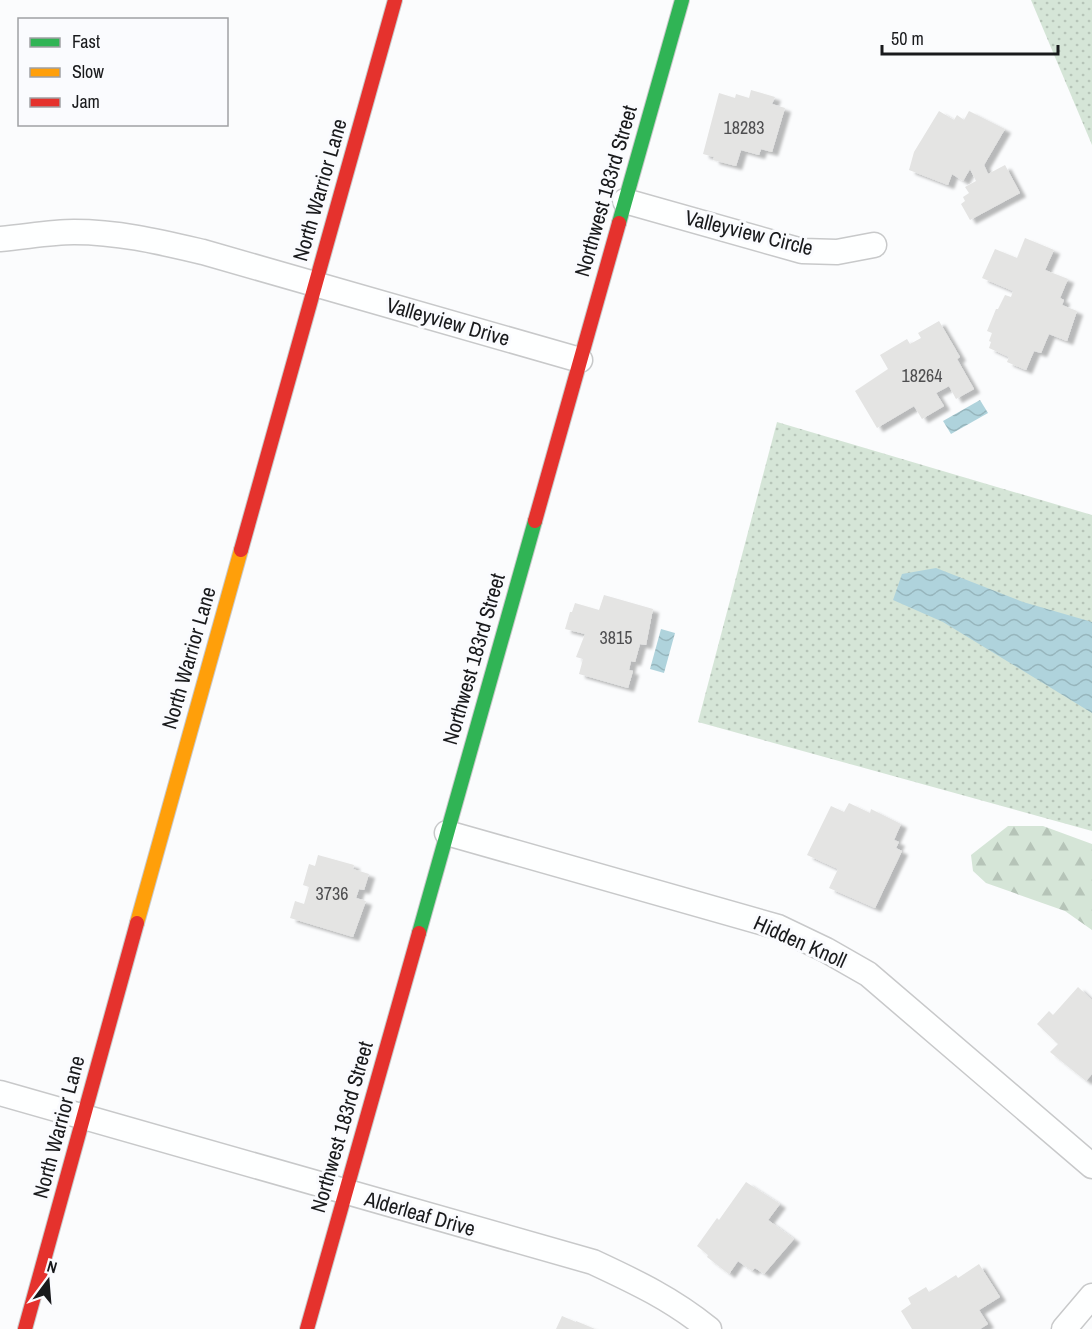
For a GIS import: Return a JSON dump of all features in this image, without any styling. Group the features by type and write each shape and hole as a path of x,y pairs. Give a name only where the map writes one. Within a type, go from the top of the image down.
{"street":[{"name":"North Warrior Lane","path":"26,1329 395,0"},
{"name":"Northwest 183rd Street","path":"307,1329 682,0"},
{"name":"Valleyview Circle","path":"625,201 802,251 837,252 874,245"},
{"name":"Valleyview Drive","path":"0,239 72,232 140,238 203,252 580,360"},
{"name":"Hidden Knoll","path":"447,833 778,927 826,950 868,974 901,1000 1092,1166"},
{"name":"Alderleaf Drive","path":"0,1093 593,1262 648,1287 692,1315 709,1329"},
{"path":"1064,1329 1092,1296"}],"green space":[{"path":"1031,0 1092,0 1092,145"},
{"path":"777,422 1092,515 1092,831 698,722"},
{"path":"1008,826 1043,826 1092,844 1092,930 1065,911 986,883 973,871 971,855"}],"water":[{"path":"980,400 988,413 951,434 943,421"},
{"path":"936,568 1023,602 1092,622 1092,713 943,622 893,600 902,574"},
{"path":"661,629 675,633 664,673 650,669"}],"building":[{"path":"751,90 775,97 772,104 785,108 772,152 761,149 759,155 741,150 736,166 713,160 714,157 703,154 719,93 735,98 736,94 749,98"},
{"path":"939,111 954,120 957,115 964,120 969,111 1005,129 984,165 988,174 1005,165 1020,193 970,220 961,204 965,201 963,197 969,193 965,187 976,181 970,169 963,181 952,174 948,185 909,170 914,152"},
{"path":"1025,238 1054,250 1045,270 1068,279 1060,298 1064,300 1062,305 1077,311 1067,341 1049,334 1041,353 1034,351 1026,370 1007,362 1009,357 989,348 992,333 987,331 996,309 1005,295 1011,297 1013,291 982,278 995,249 1017,258"},
{"path":"939,321 960,357 957,359 974,389 956,399 949,386 936,393 944,406 922,419 914,406 877,428 855,391 888,369 880,355 907,339 910,344 921,338 918,333"},
{"path":"604,595 653,609 646,645 640,644 635,662 631,661 629,670 633,671 628,688 579,674 583,659 576,657 585,634 565,629 575,603 599,610"},
{"path":"849,803 870,813 871,809 901,824 894,840 899,842 896,848 902,851 875,908 829,888 838,869 807,855 831,806 844,812"},
{"path":"318,855 354,865 353,869 369,874 364,890 359,889 356,898 366,901 353,937 290,918 295,901 304,904 309,887 303,885 309,864 315,866"},
{"path":"1078,987 1092,1000 1092,1074 1086,1081 1050,1052 1058,1044 1037,1024 1049,1011 1053,1015"},
{"path":"746,1182 780,1204 768,1220 794,1239 764,1274 755,1268 752,1271 738,1261 729,1274 697,1246"},
{"path":"979,1264 1000,1297 979,1310 988,1324 980,1329 912,1329 901,1311 911,1304 908,1298 926,1287 929,1292 956,1275 958,1278"},
{"path":"562,1316 576,1321 595,1329 556,1329"}],"traffic: fast":[{"path":"619,223 682,0"},
{"path":"419,933 535,521"}],"traffic: slow":[{"path":"137,923 241,550"}],"traffic: jam":[{"path":"241,550 395,0"},
{"path":"535,521 619,223"},
{"path":"25,1329 137,923"},
{"path":"307,1329 419,933"}]}
